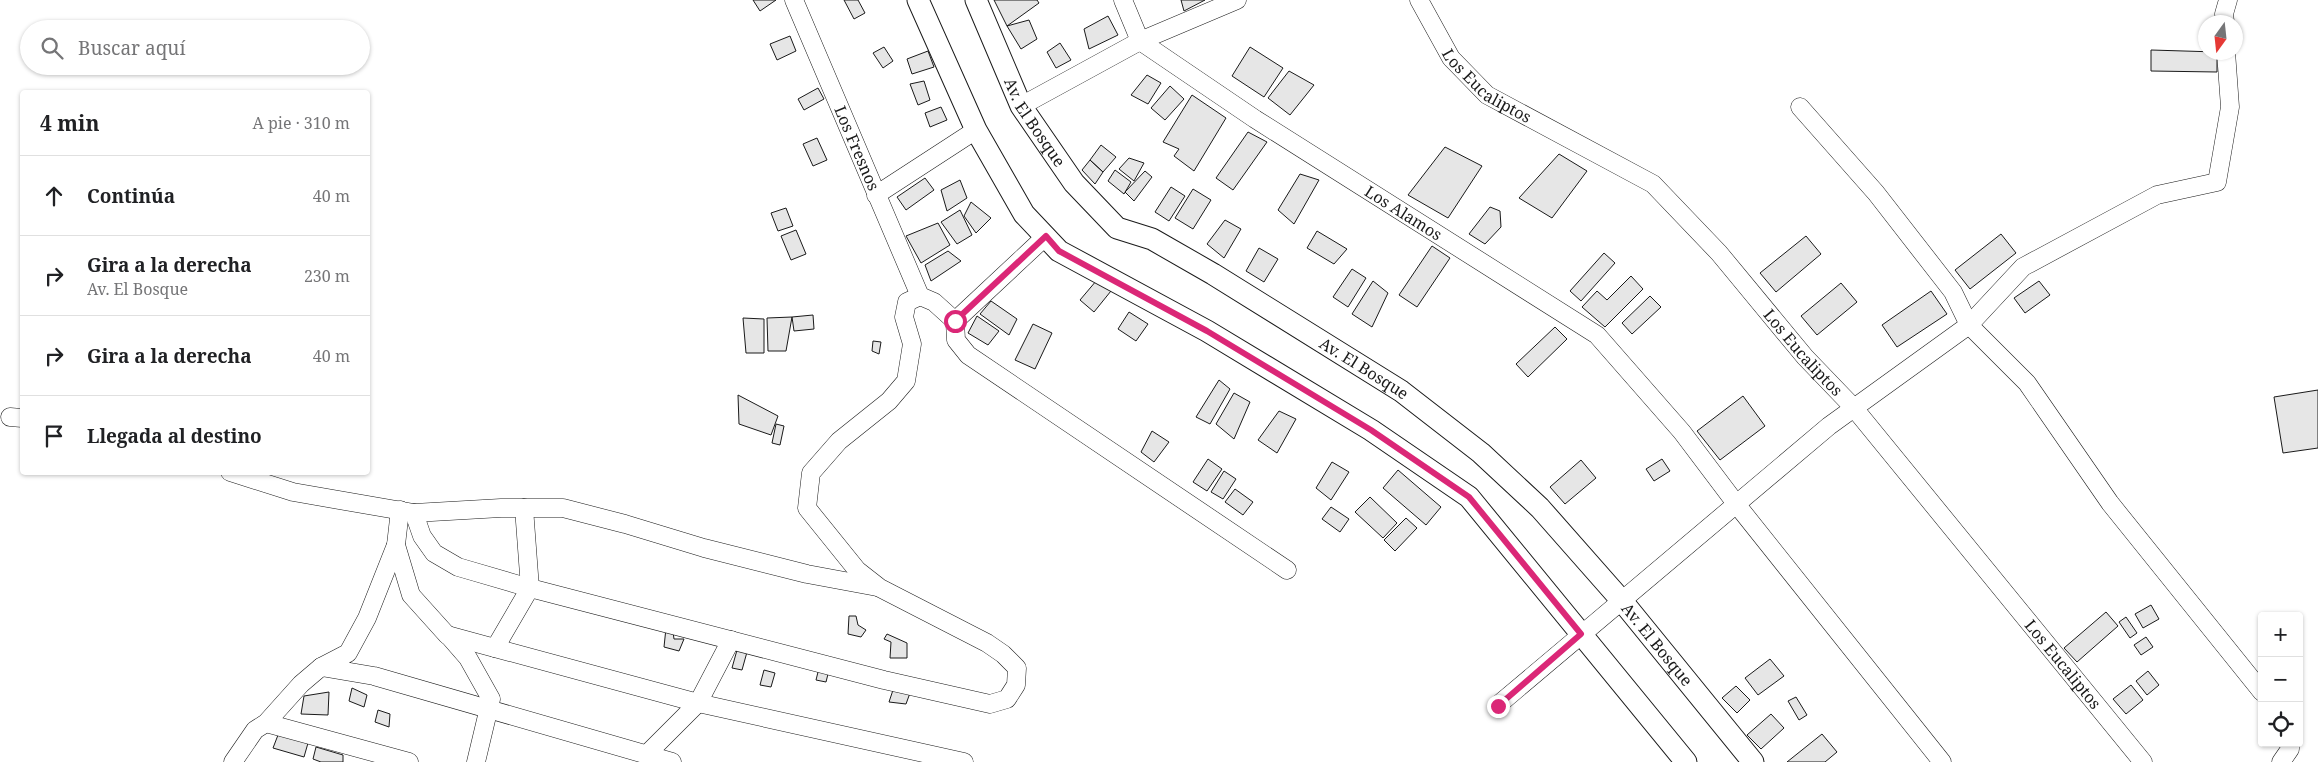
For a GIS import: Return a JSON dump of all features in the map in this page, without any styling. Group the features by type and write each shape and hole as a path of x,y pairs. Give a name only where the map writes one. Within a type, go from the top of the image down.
{"street":[{"name":"Los Fresnos","path":"794,0 920,296"},
{"path":"918,0 976,130 1024,214 1059,251 1207,331 1371,430 1469,497 1686,762"},
{"name":"Av. El Bosque","path":"976,0 1021,106 1074,183 1118,228 1152,239 1213,274 1401,391 1482,452 1540,508 1622,601 1753,762"},
{"path":"1123,0 1140,41"},
{"path":"1021,106 1140,41 1237,0"},
{"name":"Los Eucaliptos","path":"1419,0 1452,58 1488,95 1653,184 1719,253 1805,357 1854,408 2143,762"},
{"path":"2224,15 2228,0"},
{"name":"Los Alamos","path":"1140,41 1263,124 1597,334 1682,432 1737,505 1942,762"},
{"path":"1498,706 1581,634 1854,408 1969,325 2023,267 2157,195 2217,182 2230,107 2227,60"},
{"path":"1800,107 1876,194 1953,292 1969,325 2026,383 2110,503 2258,687"},
{"path":"876,195 976,130"},
{"path":"955,321 1046,236"},
{"path":"407,511 434,553 458,568 884,680 990,704 1008,699 1016,685 1017,668 1003,654 959,627 880,588 856,570 807,508 811,473 839,442 889,401 906,381 912,344 904,317 906,302 920,296 934,302 955,321 956,340 968,355 1287,570"},
{"path":"239,475 293,492 407,511 563,508 625,524 704,548 807,574 880,588"},
{"path":"495,648 530,588 524,508"},
{"path":"232,762 255,730 266,723 301,684 322,666 348,653 367,618 396,545 407,511"},
{"path":"396,545 411,595 468,658 491,699 476,762"},
{"path":"447,635 698,703 964,762"},
{"path":"646,755 698,703 731,640"},
{"path":"322,666 374,676 672,762"},
{"path":"266,723 409,762"},
{"path":"2282,762 2290,747"}],"building":[{"path":"753,0 776,0 760,11"},
{"path":"844,0 858,0 865,13 854,19"},
{"path":"994,0 1037,0 1039,3 1007,26"},
{"path":"1181,0 1205,0 1184,11"},
{"path":"1108,16 1118,35 1089,49 1084,29"},
{"path":"1029,20 1037,39 1021,49 1007,26"},
{"path":"790,36 796,51 777,60 770,44"},
{"path":"1060,43 1071,60 1056,68 1047,52"},
{"path":"884,47 893,61 883,68 873,53"},
{"path":"1250,47 1283,68 1264,97 1232,76"},
{"path":"2151,50 2198,51 2198,60 2217,60 2217,72 2151,71"},
{"path":"928,51 934,67 912,74 907,59"},
{"path":"1289,71 1314,85 1290,115 1268,98"},
{"path":"1147,75 1161,83 1148,104 1131,95"},
{"path":"924,81 930,100 918,105 910,84"},
{"path":"1170,86 1184,99 1165,120 1151,108"},
{"path":"818,88 824,99 804,110 798,99"},
{"path":"1192,95 1226,118 1194,171 1174,156 1179,149 1163,142"},
{"path":"941,107 947,120 930,127 925,113"},
{"path":"1248,132 1267,142 1233,190 1216,178"},
{"path":"817,138 827,160 813,166 803,144"},
{"path":"1101,145 1116,157 1103,172 1090,160"},
{"path":"1445,147 1482,166 1448,218 1408,195"},
{"path":"1559,154 1587,171 1552,218 1519,198"},
{"path":"1129,158 1144,163 1134,181 1119,169"},
{"path":"1090,160 1103,172 1095,184 1082,170"},
{"path":"1115,170 1131,182 1124,194 1108,181"},
{"path":"1145,171 1152,177 1134,201 1125,192"},
{"path":"1300,174 1319,180 1294,224 1278,210"},
{"path":"925,178 934,190 906,210 897,197"},
{"path":"960,180 967,198 947,211 941,190"},
{"path":"1171,187 1185,196 1169,221 1155,212"},
{"path":"1193,189 1211,200 1193,229 1175,218"},
{"path":"971,202 991,218 976,233 964,216"},
{"path":"1490,207 1500,211 1501,227 1485,244 1469,234"},
{"path":"786,208 793,226 778,231 771,213"},
{"path":"960,210 972,235 957,244 941,222"},
{"path":"1225,220 1241,229 1224,258 1207,244"},
{"path":"938,223 950,245 921,263 906,236"},
{"path":"796,230 806,254 791,260 781,236"},
{"path":"1317,231 1347,249 1334,264 1307,248"},
{"path":"2001,234 2016,253 1970,289 1955,270"},
{"path":"1806,236 1821,254 1776,292 1760,273"},
{"path":"1432,246 1450,258 1417,307 1399,295"},
{"path":"1259,248 1278,259 1264,282 1246,271"},
{"path":"948,251 961,261 931,281 925,265"},
{"path":"1604,253 1615,263 1581,301 1570,291"},
{"path":"1352,269 1366,278 1348,307 1333,297"},
{"path":"1102,274 1115,286 1094,312 1080,300"},
{"path":"1631,276 1643,289 1605,327 1582,307 1597,291 1607,300"},
{"path":"1373,281 1388,293 1372,327 1352,314"},
{"path":"2039,281 2050,295 2025,313 2014,298"},
{"path":"1841,283 1857,302 1817,335 1801,316"},
{"path":"1931,291 1947,314 1897,347 1882,325"},
{"path":"1650,296 1661,307 1632,334 1622,323"},
{"path":"991,301 1017,319 1009,335 980,314"},
{"path":"1129,312 1148,324 1136,341 1118,329"},
{"path":"813,315 814,329 794,331 792,317"},
{"path":"977,316 999,331 988,345 968,333"},
{"path":"792,317 786,351 768,351 767,318"},
{"path":"743,318 764,319 764,353 746,353"},
{"path":"1033,324 1052,333 1035,369 1015,360"},
{"path":"1555,327 1567,339 1528,377 1516,364"},
{"path":"873,341 881,342 879,354 872,351"},
{"path":"1219,380 1230,389 1210,424 1196,417"},
{"path":"2318,390 2318,448 2283,453 2274,397"},
{"path":"1234,393 1250,402 1234,439 1216,424"},
{"path":"738,395 778,416 771,435 739,424"},
{"path":"1743,396 1765,426 1720,460 1697,431"},
{"path":"1279,411 1296,419 1277,453 1258,440"},
{"path":"776,424 784,426 780,445 772,443"},
{"path":"1152,431 1169,442 1154,462 1141,452"},
{"path":"1208,459 1222,469 1207,491 1193,482"},
{"path":"1662,459 1670,471 1654,481 1646,469"},
{"path":"1581,460 1596,478 1565,504 1550,487"},
{"path":"1332,462 1349,472 1331,500 1316,488"},
{"path":"1398,470 1441,507 1426,525 1383,488"},
{"path":"1224,471 1236,479 1223,499 1211,492"},
{"path":"1235,489 1253,502 1243,515 1225,502"},
{"path":"1370,497 1397,523 1383,538 1355,512"},
{"path":"1331,507 1349,519 1340,532 1322,519"},
{"path":"1406,518 1417,528 1395,551 1384,540"},
{"path":"2151,605 2159,619 2143,628 2135,614"},
{"path":"2106,612 2118,626 2077,662 2064,648"},
{"path":"849,616 856,616 858,625 866,630 861,637 848,634"},
{"path":"2126,617 2137,633 2130,638 2119,622"},
{"path":"666,628 673,632 674,639 684,639 679,651 664,647"},
{"path":"887,634 907,643 907,658 890,658 891,642 884,639"},
{"path":"2146,637 2153,647 2141,655 2134,645"},
{"path":"737,650 747,652 742,670 732,668"},
{"path":"1770,659 1784,676 1758,695 1745,678"},
{"path":"819,668 829,670 826,682 816,680"},
{"path":"764,670 775,673 771,687 760,685"},
{"path":"2148,671 2159,685 2147,695 2136,681"},
{"path":"2131,685 2143,700 2126,714 2113,699"},
{"path":"1736,686 1750,700 1737,713 1722,698"},
{"path":"352,688 367,695 364,707 349,701"},
{"path":"893,690 910,693 906,704 889,702"},
{"path":"329,692 328,715 301,714 304,696"},
{"path":"1796,697 1807,715 1799,720 1788,701"},
{"path":"378,710 390,714 389,727 375,722"},
{"path":"1771,714 1784,728 1761,749 1747,735"},
{"path":"1822,734 1837,752 1825,762 1787,762"},
{"path":"278,735 308,743 304,757 273,748"},
{"path":"316,747 343,755 343,762 321,762 313,759"}],"route":[{"path":"955,321 1046,236 1059,251 1207,331 1371,430 1469,497 1581,634 1498,706"}]}
